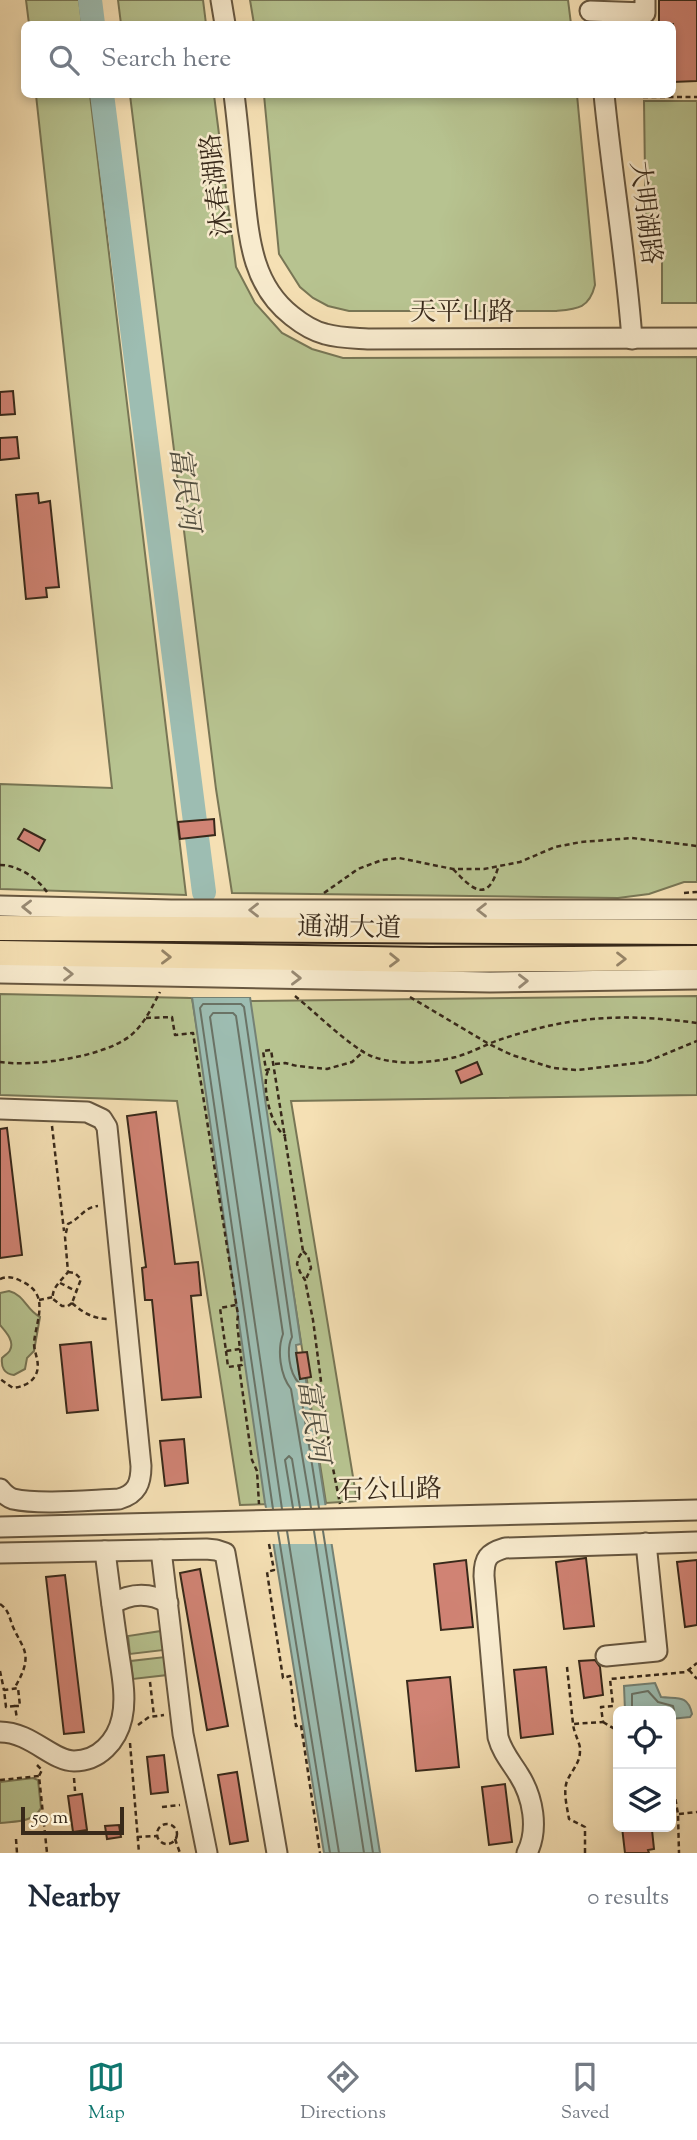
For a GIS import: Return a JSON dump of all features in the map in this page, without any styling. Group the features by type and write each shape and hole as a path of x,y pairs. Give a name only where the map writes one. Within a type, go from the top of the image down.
{"main road":[{"name":"通湖大道","path":"0,928 697,932"},
{"name":"通湖大道","path":"0,953 416,960 697,958"},
{"path":"652,959 697,967"}],"street":[{"path":"222,0 225,21"},
{"path":"229,0 232,21"},
{"path":"593,12 645,7"},
{"name":"沐春湖路","path":"234,98 248,227 261,268"},
{"name":"沐春湖路","path":"242,98 261,268"},
{"name":"大明湖路","path":"598,98 626,334"},
{"name":"大明湖路","path":"604,98 611,169 622,233 626,334"},
{"name":"天平山路","path":"261,268 289,303 316,322 351,331 626,334 697,338"},
{"name":"天平山路","path":"626,334 697,330"},
{"path":"0,906 171,910 697,910"},
{"path":"0,973 490,982 697,979"},
{"path":"0,1109 87,1112 102,1119 107,1127 141,1466 138,1487 119,1499 15,1499 5,1496 0,1489"},
{"name":"石公山路","path":"0,1527 697,1510"},
{"path":"606,1656 657,1651 629,1511"},
{"path":"527,1853 533,1839 533,1809 522,1779 504,1753 498,1737 484,1566 492,1552 505,1548 697,1542"},
{"path":"0,1553 216,1549 225,1553 278,1853"},
{"path":"161,1550 181,1714 207,1853"},
{"path":"0,1732 19,1734 69,1761 88,1759 100,1754 119,1730 123,1715 122,1685 105,1551"},
{"path":"112,1604 122,1598 139,1595 157,1597 168,1603"}],"path":[{"path":"676,97 697,97"},
{"path":"320,897 358,869 383,860 399,858 453,869 498,867 520,862 555,847 581,842 632,838 697,846"},
{"path":"0,865 23,871 42,885 52,899"},
{"path":"453,869 474,890 480,890 486,889 492,883 498,867"},
{"path":"0,1062 48,1062 117,1044 131,1035 146,1018 163,986"},
{"path":"294,995 353,1045 371,1056 390,1061 434,1061 530,1031 606,1018 635,1016 697,1023"},
{"path":"407,996 489,1044 512,1055 553,1068 577,1070 646,1062 697,1041"},
{"path":"146,1018 172,1017 175,1035 193,1033 236,1305 242,1365 239,1366 252,1460 257,1471 259,1505"},
{"path":"270,1069 266,1070 263,1051 271,1050 274,1064 303,1251 308,1256 311,1268 305,1280"},
{"path":"286,1136 279,1133 272,1116 265,1076 274,1064 327,1069 352,1062 364,1051"},
{"path":"50,1111 68,1272 55,1287 52,1297"},
{"path":"65,1237 68,1224 78,1219 87,1209 93,1206 115,1205"},
{"path":"303,1251 297,1264 305,1280 313,1320 340,1506 355,1518"},
{"path":"52,1297 62,1306 72,1303 81,1279 75,1273 68,1272"},
{"path":"0,1279 12,1277 35,1292 39,1300 40,1317 34,1344 38,1367 36,1375 28,1385 13,1388 0,1378"},
{"path":"60,1282 76,1291"},
{"path":"39,1300 52,1297"},
{"path":"72,1303 85,1314 101,1319 126,1318"},
{"path":"236,1305 220,1308 228,1367 239,1366"},
{"path":"226,1351 240,1349"},
{"path":"269,1544 274,1570 267,1572 283,1678 290,1676 296,1726 301,1725 320,1853"},
{"path":"0,1604 7,1609 16,1636 24,1649 23,1672 14,1689"},
{"path":"603,1722 601,1707 613,1706 610,1679 686,1672 697,1662"},
{"path":"568,1667 574,1735 580,1745 580,1752 565,1789 569,1819 585,1827 585,1853"},
{"path":"689,1670 697,1679"},
{"path":"0,1671 6,1707 20,1706 18,1688 4,1690"},
{"path":"150,1682 154,1716"},
{"path":"135,1730 144,1720 154,1716 181,1714"},
{"path":"573,1724 603,1722 613,1728"},
{"path":"131,1738 139,1853"},
{"path":"0,1780 39,1776 47,1853"},
{"path":"676,1803 679,1853"},
{"path":"678,1814 697,1812"},
{"path":"157,1836 160,1827 168,1824 175,1830 180,1853"},
{"path":"137,1837 157,1836"},
{"path":"157,1836 160,1841 166,1843 175,1839"},
{"path":"16,1839 17,1853"}],"green space":[{"path":"26,0 79,0 82,21 29,21"},
{"path":"118,0 203,0 206,21 121,21"},
{"path":"250,0 568,0 571,21 254,21"},
{"path":"36,98 90,98 186,895 0,889 0,784 112,788"},
{"path":"130,98 214,98 236,267 255,303 282,333 312,349 343,358 697,357 697,882 684,882 649,894 618,898 232,893 216,789"},
{"path":"264,98 577,98 595,285 589,299 581,306 555,311 349,311 328,306 313,298 300,287 279,254"},
{"path":"644,101 697,101 697,303 662,303 662,247 646,247"},
{"path":"0,994 192,998 273,1504 240,1505 177,1101 0,1095"},
{"path":"697,996 697,1095 291,1101 357,1501 326,1503 248,1001"},
{"path":"9,1291 19,1296 40,1317 34,1351 27,1358 25,1369 14,1375 6,1372 2,1361 11,1343 0,1325 0,1293"},
{"path":"161,1631 164,1650 130,1654 128,1636"},
{"path":"165,1657 167,1675 133,1679 131,1661"},
{"path":"33,1778 38,1780 41,1808 38,1813 23,1820 0,1823 0,1782"}],"water":[{"path":"192,997 250,997 301,1344 296,1345 299,1374 305,1374 380,1853 324,1853 265,1503"},
{"path":"655,1683 661,1697 685,1700 692,1714 690,1717 676,1718 676,1706 625,1706 624,1686"}],"pier":[{"path":"191,993 250,993 254,997 188,997"},
{"path":"330,1505 335,1544 270,1544 262,1508"}],"building":[{"path":"659,0 697,0 697,81 676,82 676,21 659,21"},
{"path":"13,391 15,414 0,415 0,392"},
{"path":"17,437 19,458 0,460 0,438"},
{"path":"38,493 39,503 50,501 59,587 46,588 47,597 26,599 16,495"},
{"path":"214,819 215,835 180,839 178,822"},
{"path":"24,829 45,840 39,851 18,839"},
{"path":"477,1062 482,1074 461,1083 456,1071"},
{"path":"156,1112 175,1264 198,1262 201,1295 191,1296 201,1397 162,1400 152,1300 145,1300 142,1268 146,1267 127,1116"},
{"path":"7,1128 22,1255 0,1258 0,1129"},
{"path":"91,1342 98,1410 67,1413 60,1345"},
{"path":"307,1352 311,1377 300,1379 296,1353"},
{"path":"184,1439 188,1483 165,1486 160,1441"},
{"path":"586,1558 594,1626 564,1629 556,1562"},
{"path":"466,1560 473,1627 441,1630 434,1564"},
{"path":"697,1560 697,1625 685,1627 677,1562"},
{"path":"200,1569 228,1726 207,1730 180,1573"},
{"path":"65,1575 84,1732 64,1734 46,1577"},
{"path":"595,1660 600,1667 603,1695 584,1698 579,1661"},
{"path":"546,1667 553,1734 521,1738 514,1670"},
{"path":"450,1677 459,1767 416,1771 407,1681"},
{"path":"164,1755 168,1792 151,1794 147,1757"},
{"path":"237,1772 248,1841 230,1844 218,1775"},
{"path":"505,1784 512,1842 489,1845 482,1787"},
{"path":"82,1794 87,1830 73,1832 68,1796"},
{"path":"119,1825 121,1837 107,1839 105,1826"},
{"path":"623,1832 652,1832 654,1849 648,1850 649,1853 625,1853"}],"waterway":[{"name":"富民河","path":"90,0 93,21"},
{"name":"富民河","path":"103,98 204,892"}]}
